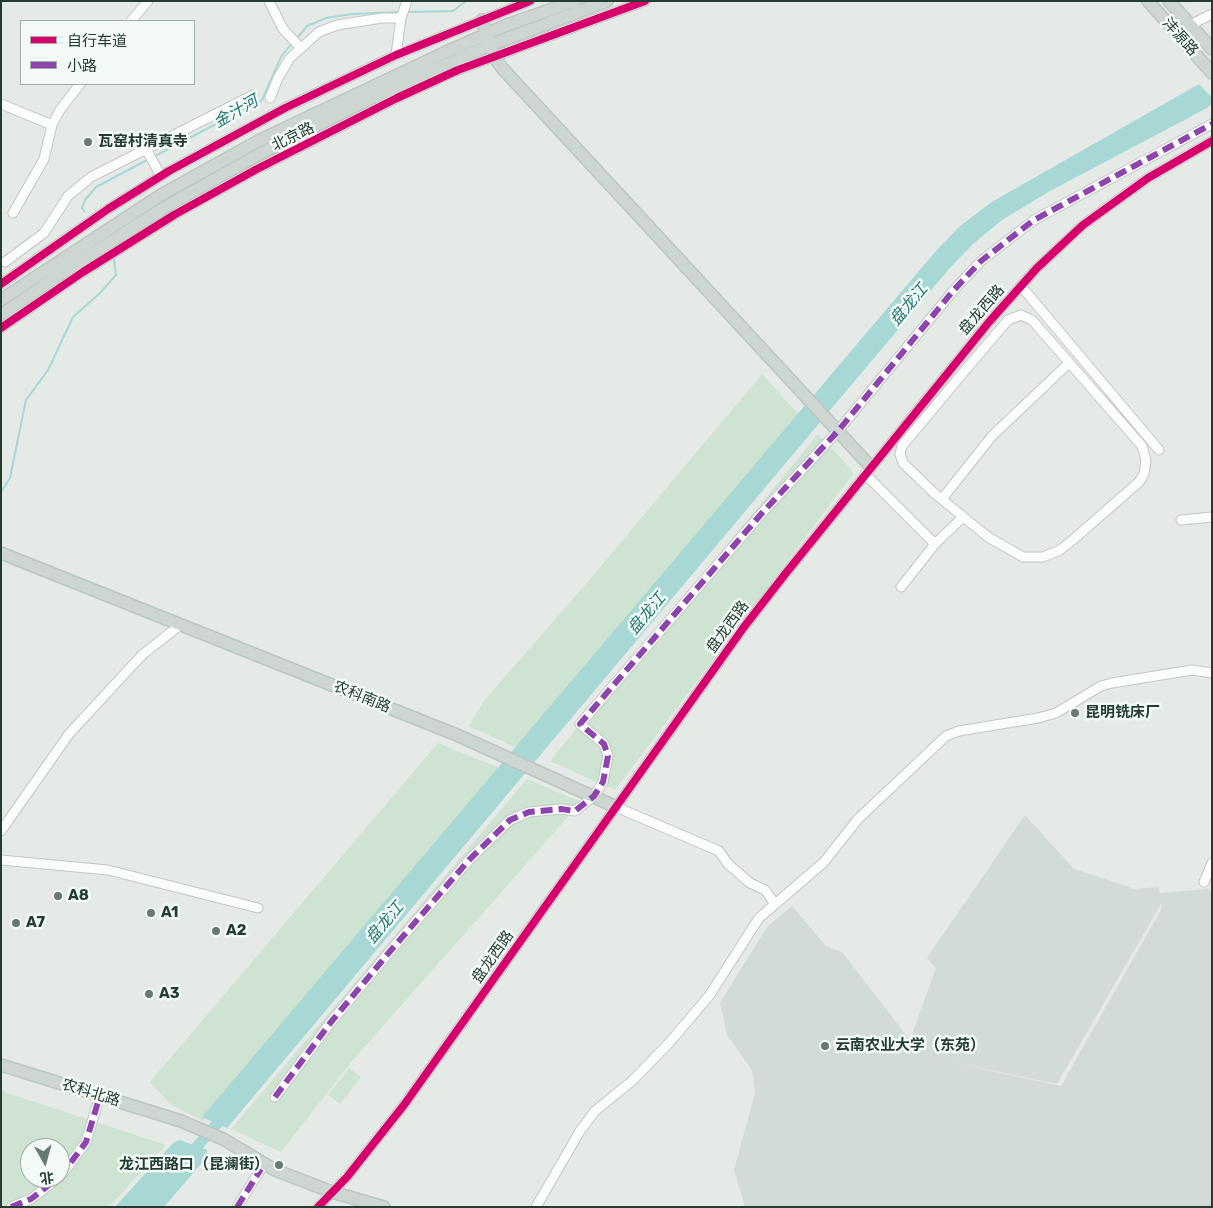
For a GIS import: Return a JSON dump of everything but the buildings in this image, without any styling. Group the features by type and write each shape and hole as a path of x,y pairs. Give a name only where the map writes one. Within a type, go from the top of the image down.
{"main road":[{"name":"北京路","path":"1,315 62,273 167,206 265,151 360,104 490,46 575,1"},
{"name":"北京路","path":"1,300 154,200 260,140 355,93 490,46 607,1"},
{"name":"沣源路","path":"1148,1 1209,71"},
{"name":"沣源路","path":"1169,1 1212,49"},
{"path":"482,20 490,46 827,418 868,470"},
{"name":"农科南路","path":"1,553 493,750 616,807"},
{"name":"农科北路","path":"1,1065 179,1123"},
{"name":"农科北路","path":"1,1071 98,1102 179,1123"},
{"path":"179,1123 222,1142 275,1170 363,1207"},
{"path":"222,1142 261,1170 330,1194 384,1207"}],"street":[{"path":"132,20 148,1"},
{"path":"269,1 283,29 300,47"},
{"path":"396,55 401,18 407,1"},
{"path":"1,284 108,208 161,176 285,108 396,55 530,1"},
{"path":"1,328 83,272 166,220 257,168 397,98 490,46 645,1"},
{"path":"1190,25 1212,14"},
{"path":"270,98 278,78 290,58 300,47 319,32 337,25 374,18 401,18"},
{"path":"13,213 44,159 52,125 60,110 79,85"},
{"path":"5,262 44,233 68,196 91,177 148,152 253,94"},
{"path":"1,104 52,125"},
{"path":"274,1097 331,1022 392,949 470,860 510,820 529,812 561,809 575,810 594,796 603,782 608,756 604,744 580,724 762,513 838,431 953,291 981,261 1034,220 1212,124"},
{"name":"盘龙西路","path":"318,1207 380,1137 426,1076 750,619 868,470 1021,286 1083,226 1115,200 1148,178 1212,141"},
{"path":"148,152 161,176"},
{"path":"1021,286 1159,450"},
{"path":"1015,316 1029,318 1142,446 1146,460 1146,467 1139,482 1076,538 1060,550 1043,558 1023,557 1012,552 942,500 903,463 900,450 1008,320 1015,316"},
{"path":"942,500 992,436 1069,363"},
{"path":"868,470 935,544"},
{"path":"902,587 935,544 963,517"},
{"path":"1180,520 1212,517"},
{"path":"1,831 69,734 142,655 180,625"},
{"path":"536,1207 580,1131 595,1111 632,1081 669,1043 709,996 751,928 775,904 824,862 858,819 946,736 959,731 1038,718 1056,713 1101,686 1112,683 1192,670 1212,673"},
{"name":"农科南路","path":"616,807 719,851 728,864 750,883 765,890 775,904"},
{"path":"1,860 108,870 258,908"},
{"path":"1204,882 1212,863"},
{"path":"70,1163 86,1142 98,1102"},
{"path":"237,1207 261,1170"},
{"path":"11,1207 31,1199 45,1188"}],"shaded area":[{"name":"云南农业大学（东苑）","path":"1025,815 1074,869 1135,889 1158,887 1160,893 1208,889 1212,892 1212,1207 745,1207 734,1170 755,1093 752,1070 727,1035 720,1003 767,927 792,906 826,946 842,952 910,1040 936,968 927,958","holes":["1161,904 1162,908 1061,1086 922,1056 1057,1084"]}],"green space":[{"path":"762,374 800,416 519,749 469,726 483,702 591,578"},
{"path":"818,434 851,469 853,474 615,790 550,761"},
{"path":"438,743 502,769 203,1121 170,1104 150,1082"},
{"path":"527,779 581,802 352,1061 281,1152 231,1129"},
{"path":"349,1068 361,1077 340,1104 328,1095"},
{"path":"1,1091 166,1145 109,1207 1,1207"}],"water":[{"path":"1199,84 1212,98 1212,104 1207,108 1050,191 1002,220 973,244 948,270 227,1128 202,1117 935,252 959,227 990,203"},
{"path":"180,1140 207,1150 207,1157 164,1207 115,1207 173,1143"}],"waterway":[{"name":"金汁河","path":"407,12 453,11 466,1"},
{"name":"金汁河","path":"297,38 307,26 326,18 352,14 400,12"},
{"name":"金汁河","path":"153,157 262,100 281,57 292,43"},
{"name":"金汁河","path":"85,212 82,208 85,200 96,187 149,159"},
{"name":"金汁河","path":"1,492 10,478 26,400 48,370 73,317 99,294 116,275 114,260"},
{"name":"盘龙江","path":"188,1157 227,1112"}],"marked path":[{"path":"275,1097 331,1022 392,949 469,860 510,820 529,812 561,809 575,811 594,796 603,782 608,756 604,744 580,724 762,513 838,431 953,291 981,261 1034,220 1212,124"},
{"path":"70,1164 86,1142 98,1102"},
{"path":"237,1207 261,1169"},
{"path":"11,1207 31,1199 45,1188"}],"cycle path":[{"path":"1,284 108,209 169,171 285,108 396,55 530,1"},
{"path":"1,328 83,272 174,215 257,169 397,98 458,70 645,1"},
{"path":"318,1207 347,1177 404,1105 744,627 989,322 1037,268 1083,225 1148,178 1212,141"}],"place":[{"name":"瓦窑村清真寺","path":"88,142"},
{"name":"昆明铣床厂","path":"1075,713"},
{"name":"A8","path":"58,896"},
{"name":"A1","path":"151,913"},
{"name":"A7","path":"16,923"},
{"name":"A2","path":"216,931"},
{"name":"A3","path":"149,994"},
{"name":"云南农业大学（东苑）","path":"825,1046"},
{"name":"龙江西路口（昆澜街）","path":"279,1165"}]}
